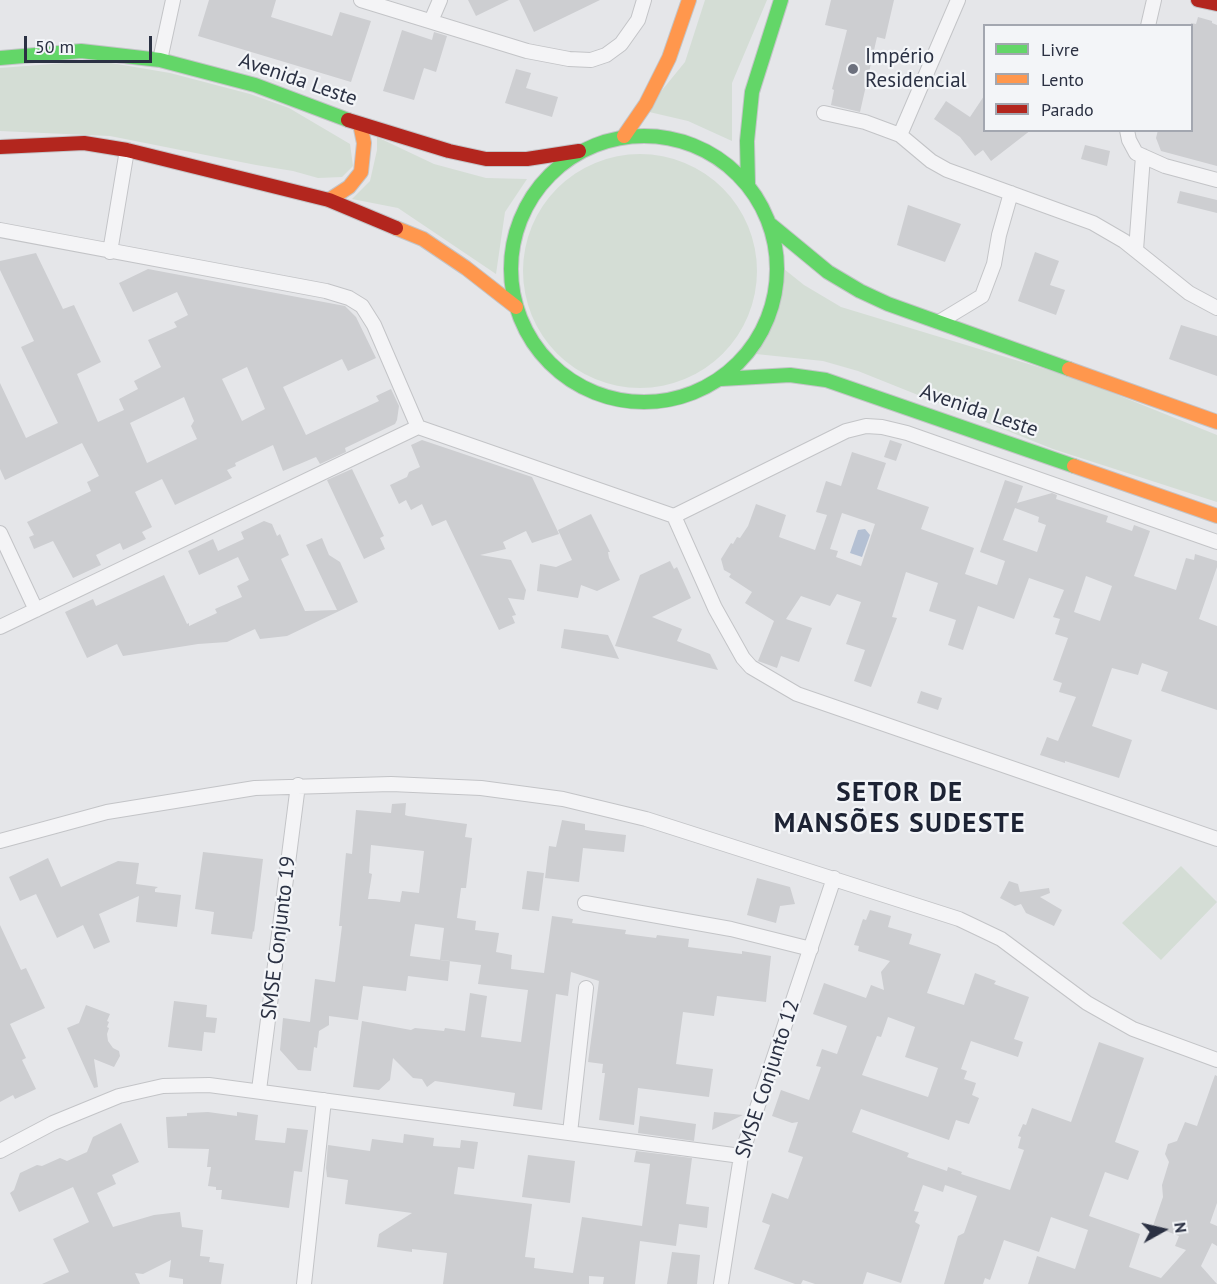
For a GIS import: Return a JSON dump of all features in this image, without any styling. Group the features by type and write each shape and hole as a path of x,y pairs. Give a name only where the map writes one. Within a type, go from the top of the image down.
{"main road":[{"path":"624,136 645,104 669,58 689,0"},
{"path":"748,184 747,141 752,92 781,0"},
{"path":"1198,0 1217,4"},
{"name":"Avenida Leste","path":"0,57 81,51 160,60 255,85 360,124 449,151 486,159 527,159 580,151"},
{"path":"329,200 349,187 361,172 364,143 360,124"},
{"path":"624,136 670,137 713,154 748,184 771,225 778,268 771,310 752,349 721,379 683,398 642,404 600,396 563,376 534,346 516,308 510,262 520,218 544,179 580,151 624,136"},
{"path":"0,147 84,143 127,150 329,200 423,239 466,268 516,308"},
{"path":"771,225 828,272 860,291 939,322 1217,422"},
{"name":"Avenida Leste","path":"721,379 790,375 826,381 1217,516"}],"street":[{"path":"160,60 173,0"},
{"path":"361,0 527,51 569,59 591,60 606,55 621,44 638,20 644,0"},
{"path":"431,21 440,0"},
{"path":"900,135 958,0"},
{"path":"1148,24 1154,0"},
{"path":"824,113 865,122 900,135 931,161 947,170 1093,223 1136,250 1189,293 1217,308"},
{"path":"1127,132 1136,153 1165,166 1217,180"},
{"path":"110,252 127,150"},
{"path":"1136,250 1143,156"},
{"path":"939,322 982,297 994,264 999,235 1011,193"},
{"path":"0,230 326,291 349,298 362,306 374,325 418,427"},
{"path":"0,627 418,427 674,516 846,431 866,426 882,427 907,433 1217,542"},
{"path":"674,516 737,649 751,667 765,676 797,694 1217,839"},
{"path":"0,533 36,610"},
{"path":"0,841 107,812 255,788 391,784 481,788 563,799 646,819 959,919 1000,939 1087,1003 1133,1029 1217,1060"},
{"name":"SMSE Conjunto 19","path":"259,1090 298,786"},
{"name":"SMSE Conjunto 12","path":"721,1284 741,1156 834,878"},
{"path":"585,903 731,929 811,949"},
{"path":"570,1133 586,988"},
{"path":"0,1151 53,1123 119,1096 163,1086 209,1085 741,1156"},
{"path":"304,1284 324,1100"}],"shaded area":[{"path":"705,0 767,0 732,83 732,141 688,121 645,111 685,62"},
{"path":"66,63 111,63 170,73 250,94 289,108 350,144 353,166 342,177 318,178 293,171 110,136 0,131 0,68"},
{"path":"377,137 434,164 486,178 527,179 505,212 496,274 398,208 352,199 370,181 377,150"},
{"path":"640,154 663,156 685,163 705,174 723,188 737,206 748,226 755,248 757,271 755,294 748,316 737,336 723,354 705,368 685,379 663,386 640,388 617,386 595,379 575,368 557,354 543,336 532,316 525,294 523,271 525,248 532,226 543,206 557,188 575,174 595,163 617,156"},
{"path":"784,269 804,285 841,307 1078,379 1217,435 1217,502 1053,449 858,371 823,361 756,354 777,315 783,289"},
{"path":"1181,866 1217,902 1161,960 1122,923"}],"water":[{"path":"865,529 870,535 862,557 850,553 858,530"}],"building":[{"path":"209,0 276,0 271,17 332,36 340,12 371,21 351,82 198,36"},
{"path":"468,0 509,0 476,16"},
{"path":"519,0 600,0 534,32"},
{"path":"831,0 894,0 885,39 877,37 860,112 831,105 834,90 832,89 847,30 825,25"},
{"path":"1198,17 1217,25 1217,166 1161,151 1156,138 1158,132 1193,132 1193,24 1191,23 1196,24"},
{"path":"402,30 432,40 434,32 447,36 436,72 424,68 414,100 383,91"},
{"path":"516,69 531,73 526,88 558,97 552,117 505,103"},
{"path":"983,98 983,132 1028,132 991,161 983,150 975,156 960,137 934,119 946,101 970,117"},
{"path":"1085,145 1110,151 1107,166 1081,159"},
{"path":"1180,191 1217,200 1217,213 1177,203"},
{"path":"908,205 961,224 945,262 897,245"},
{"path":"1035,252 1059,261 1050,285 1065,290 1056,315 1018,301"},
{"path":"36,253 63,309 74,305 101,362 77,374 98,422 124,410 119,399 138,389 134,381 161,367 148,340 177,327 174,322 188,315 177,292 133,312 119,283 148,269 345,306 356,317 376,358 348,371 342,359 283,387 306,435 379,401 376,396 391,389 399,406 397,420 395,424 345,448 346,452 320,464 316,457 283,471 273,445 235,463 236,466 227,470 232,478 175,505 162,479 135,492 152,527 142,532 146,539 123,550 120,543 96,555 101,565 73,578 53,541 34,549 29,537 34,535 27,522 91,491 87,482 99,476 82,443 5,480 0,469 0,383 26,438 58,423 21,347 34,341 0,270 0,261","holes":["247,367 265,409 242,421 222,379","184,397 194,421 191,426 197,439 147,463 130,423"]},
{"path":"1181,325 1217,336 1217,376 1169,359"},
{"path":"422,440 532,477 559,534 532,543 526,531 503,542 506,549 480,555 511,560 526,590 524,600 508,598 516,615 512,616 515,623 499,630 446,520 432,526 422,504 411,510 406,500 399,504 390,485 407,477 409,472 420,467 411,445"},
{"path":"890,440 902,444 896,461 884,457"},
{"path":"852,452 886,463 877,489 929,507 921,529 974,548 965,574 997,585 1005,561 980,552 1005,480 1023,486 1017,503 1052,493 1057,495 1056,499 1108,516 1106,522 1132,531 1134,525 1150,531 1134,576 1176,590 1186,558 1194,560 1195,554 1217,561 1199,619 1217,626 1217,710 1161,691 1168,672 1142,663 1138,675 1112,668 1092,726 1132,740 1119,778 1040,755 1047,737 1058,741 1076,697 1059,692 1062,683 1053,680 1068,638 1055,634 1060,619 1053,617 1064,590 1029,578 1014,619 978,606 963,650 948,645 956,620 929,611 938,583 906,572 892,617 897,618 871,687 854,681 865,650 846,644 861,602 837,594 830,606 801,596 786,619 812,628 799,662 781,656 777,668 758,661 774,621 745,603 752,592 729,577 731,574 724,570 721,559 731,543 733,544 737,537 740,538 748,526 756,504 786,515 779,537 815,550 827,515 816,512 826,481 841,486","holes":["1015,508 1039,517 1038,522 1046,525 1037,552 1003,540","842,513 875,524 861,566 836,557 838,551 830,549","1086,576 1112,586 1100,621 1074,612"]},
{"path":"352,469 384,536 380,538 385,549 364,559 327,480"},
{"path":"591,514 610,552 608,552 609,558 620,580 597,591 581,585 578,598 537,591 540,564 556,567 572,560 558,530"},
{"path":"264,521 272,524 277,536 280,534 289,555 281,559 305,611 337,610 306,545 322,538 329,555 340,562 358,602 287,636 260,639 255,629 227,642 198,644 123,656 117,644 87,658 65,612 93,599 96,606 164,575 189,626 217,613 215,609 242,597 237,586 249,580 238,557 199,575 188,551 213,539 218,551 244,539 241,532"},
{"path":"670,561 674,569 677,567 691,598 652,617 682,629 677,641 710,654 718,670 615,646 640,575"},
{"path":"564,629 608,635 619,659 561,648"},
{"path":"921,691 942,698 938,710 917,703"},
{"path":"406,803 405,815 408,816 467,824 465,837 472,838 466,888 461,888 457,918 476,921 475,930 499,933 496,952 512,955 511,969 544,973 552,916 573,919 572,923 626,930 625,934 689,939 688,947 742,954 742,951 771,956 766,1002 717,996 714,1016 683,1012 676,1064 713,1069 709,1097 638,1088 634,1125 599,1120 605,1073 602,1073 603,1064 588,1062 599,981 571,972 568,996 556,994 542,1110 513,1106 515,1093 435,1081 427,1087 422,1079 413,1078 393,1058 390,1080 379,1090 353,1087 362,1021 411,1030 415,1028 444,1031 445,1028 465,1031 470,993 487,996 481,1037 521,1042 528,990 478,984 481,965 450,961 448,981 408,976 406,991 363,986 358,1020 329,1016 329,1025 319,1031 311,1071 298,1070 280,1050 283,1018 310,1022 315,979 335,982 342,926 339,926 346,853 352,854 356,810 391,813 392,804","holes":["371,845 424,851 419,893 402,891 400,902 368,899 372,874 369,873","415,924 444,928 440,960 410,956"]},
{"path":"562,820 585,824 585,830 626,835 624,852 583,848 579,882 545,878 549,846 556,847"},
{"path":"203,852 263,859 252,939 211,934 214,912 195,909"},
{"path":"48,858 61,887 118,861 139,863 136,884 158,887 155,892 181,895 177,927 136,922 139,896 99,914 110,942 94,949 83,925 57,938 36,894 20,901 9,877"},
{"path":"527,871 544,873 539,911 522,909"},
{"path":"757,878 790,887 795,904 780,906 776,923 747,915"},
{"path":"1009,881 1018,884 1020,892 1049,888 1050,893 1040,897 1062,910 1054,926 1026,913 1021,904 1015,906 1000,898"},
{"path":"870,910 891,916 888,927 912,934 909,944 941,954 927,993 964,1005 975,973 996,981 994,984 1029,997 1014,1039 1023,1042 1018,1057 971,1041 961,1069 967,1071 964,1079 976,1083 972,1095 979,1098 969,1124 956,1120 949,1140 861,1109 852,1132 909,1153 907,1157 947,1171 948,1167 962,1172 961,1174 1010,1190 1024,1150 1018,1148 1021,1137 1018,1136 1023,1124 1026,1125 1032,1108 1071,1122 1099,1042 1144,1058 1115,1142 1139,1151 1128,1180 1105,1172 1089,1216 1140,1234 1129,1267 1161,1278 1186,1250 1175,1246 1179,1236 1153,1226 1163,1197 1162,1185 1169,1162 1165,1154 1168,1144 1177,1141 1185,1122 1197,1126 1215,1075 1217,1076 1217,1203 1210,1223 1217,1226 1217,1246 1212,1243 1201,1266 1217,1284 1028,1284 1037,1256 1075,1269 1088,1230 1051,1217 1039,1252 1004,1240 990,1280 985,1278 983,1284 944,1284 958,1236 964,1233 977,1196 945,1185 943,1192 923,1185 914,1211 919,1212 915,1222 920,1225 901,1283 867,1272 863,1284 815,1284 803,1280 801,1284 795,1284 754,1269 770,1225 762,1222 772,1193 788,1199 803,1157 788,1152 798,1122 792,1123 772,1116 781,1090 809,1100 821,1067 816,1066 822,1049 837,1054 847,1026 813,1014 824,983 866,998 871,985 884,990 881,972 890,961 858,951 859,946 854,945 863,919 866,920","holes":["888,1017 915,1027 905,1057 938,1068 928,1097 862,1075 877,1036 881,1037"]},
{"path":"0,925 21,970 26,968 45,1008 10,1024 26,1058 22,1060 36,1089 15,1099 13,1095 0,1102"},
{"path":"174,1001 207,1005 206,1017 217,1018 215,1033 204,1032 202,1051 168,1047"},
{"path":"86,1005 110,1014 107,1021 109,1022 108,1041 113,1048 119,1051 120,1056 114,1067 94,1059 98,1087 94,1088 67,1028 79,1023"},
{"path":"208,1112 237,1116 237,1112 258,1115 255,1140 285,1143 287,1128 308,1130 302,1172 294,1171 289,1208 221,1199 222,1190 208,1186 211,1167 207,1167 209,1149 168,1148 166,1117"},
{"path":"714,1112 743,1115 712,1130"},
{"path":"640,1116 696,1124 694,1141 638,1133"},
{"path":"121,1123 139,1162 112,1175 116,1184 97,1193 113,1227 154,1215 180,1212 182,1227 203,1230 200,1256 210,1257 209,1262 224,1264 221,1284 183,1284 183,1279 169,1277 171,1260 143,1274 135,1273 140,1284 42,1284 69,1272 53,1239 89,1222 73,1187 19,1212 10,1193 14,1190 20,1173 60,1158 67,1161 87,1152 93,1137"},
{"path":"404,1134 434,1138 433,1146 460,1148 461,1140 478,1142 474,1169 458,1167 454,1194 532,1204 525,1257 535,1258 534,1268 573,1273 582,1217 642,1226 650,1164 634,1162 636,1151 692,1158 686,1204 709,1207 707,1228 679,1224 676,1246 640,1241 635,1284 603,1284 604,1277 589,1276 589,1284 443,1284 447,1253 412,1249 412,1252 377,1247 379,1234 412,1213 345,1204 348,1180 327,1177 328,1145 370,1151 372,1139 403,1143"},
{"path":"528,1155 575,1161 570,1203 522,1197"},
{"path":"672,1252 700,1255 697,1284 667,1284"}],"traffic: fast":[{"path":"748,184 747,141 752,92 781,0"},
{"path":"0,58 81,51 160,60 255,85 348,120"},
{"path":"644,136 670,139 695,146 718,158 738,175 755,195 767,218 774,243 777,269 774,295 767,320 755,343 738,363 718,380 695,392 670,399 644,402 618,399 593,392 570,380 550,363 533,343 521,320 514,295 511,269 514,243 521,218 533,195 550,175 570,158 593,146 618,139 644,136"},
{"path":"771,225 828,272 860,291 888,304 1069,369"},
{"path":"721,379 790,375 826,380 1074,466"}],"traffic: slow":[{"path":"624,136 646,104 669,58 689,0"},
{"path":"329,200 349,187 361,172 364,143 360,124"},
{"path":"396,228 423,239 466,268 516,307"},
{"path":"1069,369 1217,422"},
{"path":"1074,466 1217,516"}],"traffic: jam":[{"path":"1198,0 1217,4"},
{"path":"348,120 449,151 486,159 527,159 579,151"},
{"path":"0,147 84,143 127,150 329,200 396,228"}],"place":[{"name":"Império Residencial","path":"853,69"}],"district":[{"name":"SETOR DE MANSÕES SUDESTE","path":"900,808"}]}
